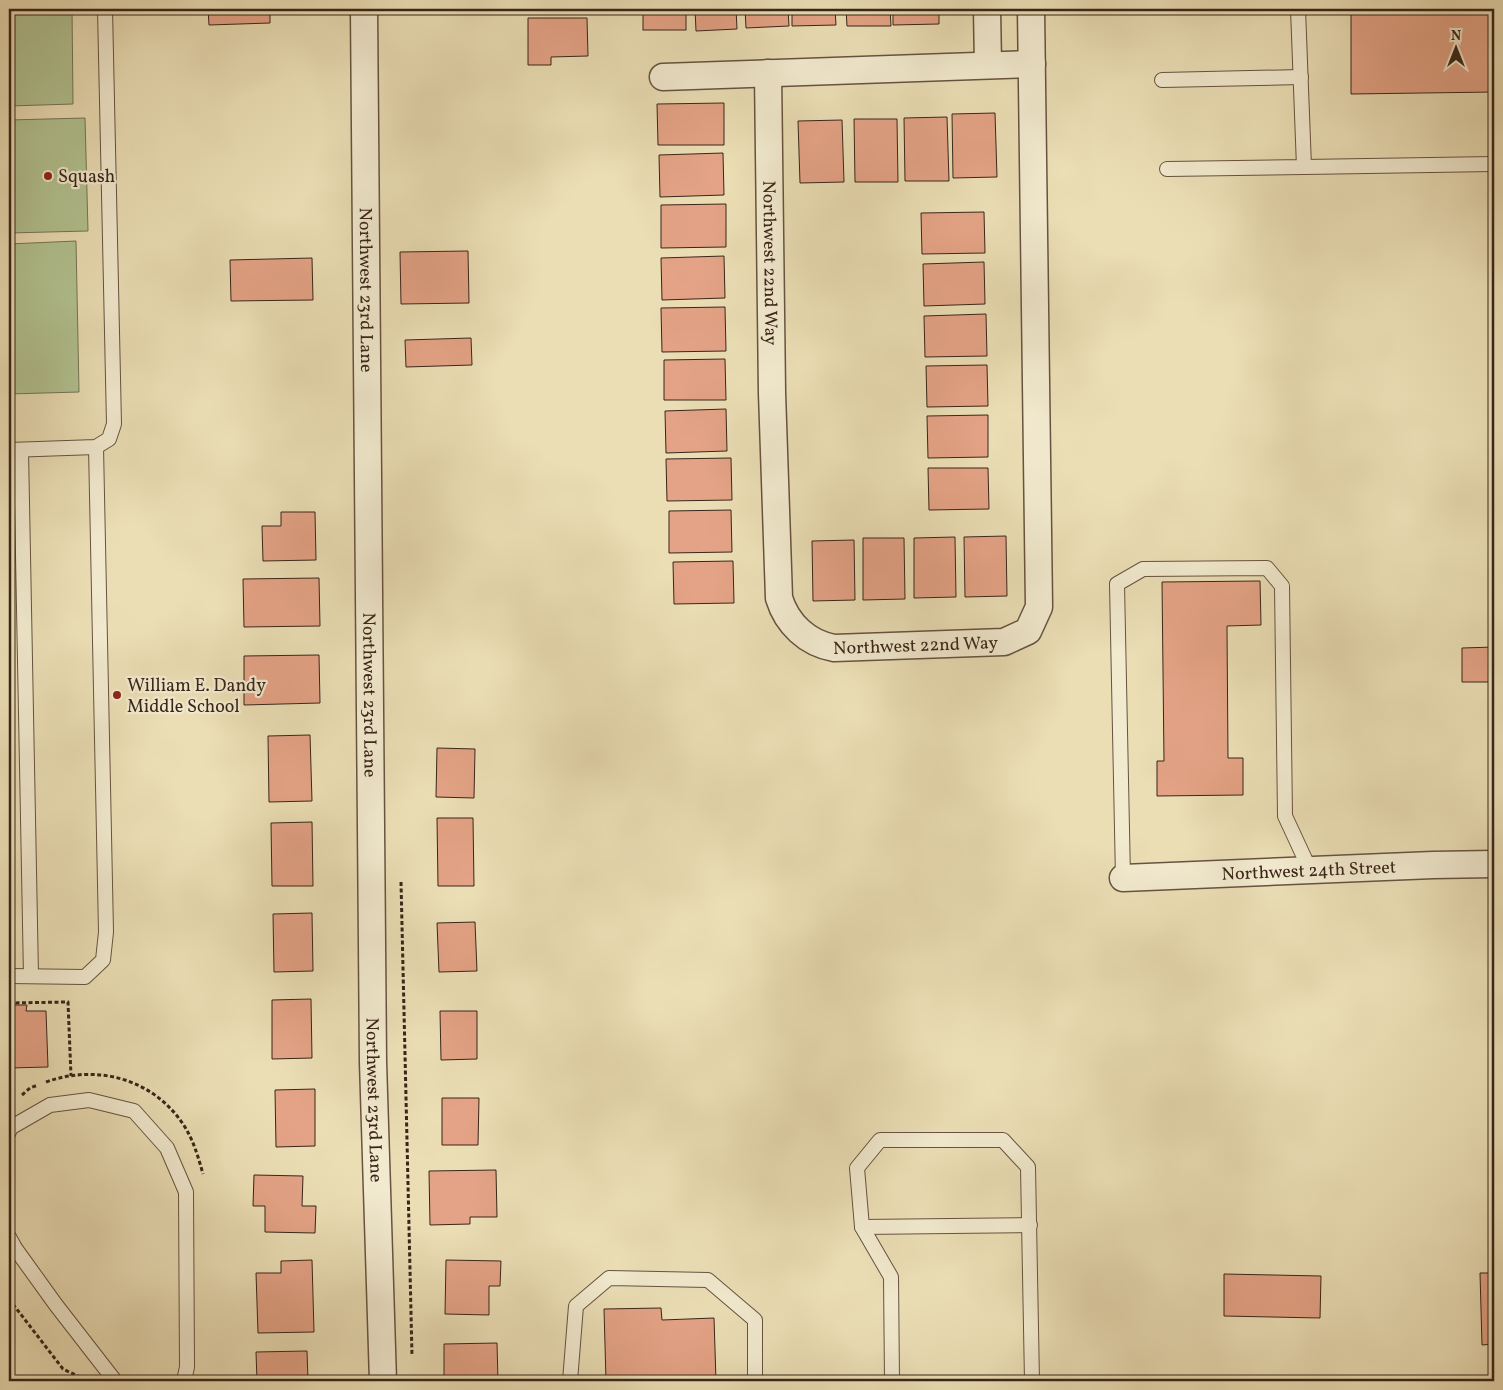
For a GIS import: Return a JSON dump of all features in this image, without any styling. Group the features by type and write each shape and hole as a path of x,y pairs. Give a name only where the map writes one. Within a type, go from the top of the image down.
{"street":[{"name":"Northwest 23rd Lane","path":"364,9 373,1062 383,1381"},
{"path":"987,9 988,65"},
{"name":"Northwest 22nd Way","path":"768,73 772,393 779,598 781,606 787,618 801,633 820,645 834,648 1004,642 1028,631 1039,607 1031,9"},
{"path":"662,77 1032,64"},
{"name":"Northwest 24th Street","path":"1123,878 1494,864"}],"lane":[{"path":"31,976 15,450 96,447 109,439 114,424 105,9"},
{"path":"1298,9 1304,167"},
{"path":"1162,80 1301,77"},
{"path":"1167,169 1494,164"},
{"path":"9,976 85,977 103,960 106,932 96,447"},
{"path":"1123,878 1117,584 1143,569 1266,568 1282,586 1284,816 1310,870"},
{"path":"9,1132 10,1128 50,1105 89,1100 134,1110 168,1148 186,1192 187,1367 184,1381"},
{"path":"892,1381 891,1277 862,1227 857,1168 880,1140 1003,1140 1028,1167 1032,1381"},
{"path":"862,1227 1030,1225"},
{"path":"9,1237 56,1305 115,1381"},
{"path":"570,1381 576,1306 609,1278 708,1280 755,1320 755,1381"}],"path":[{"path":"401,882 412,1361"},
{"path":"9,1003 68,1002 71,1076"},
{"path":"9,1299 63,1369 85,1381"}],"green space":[{"path":"9,9 72,9 73,104 9,106"},
{"name":"Squash","path":"85,118 88,231 9,233 9,120"},
{"path":"76,241 79,392 9,394 9,244"}],"building":[{"path":"208,9 270,9 270,23 209,25"},
{"path":"330,9 330,10 279,10"},
{"path":"643,9 686,9 686,30 643,30"},
{"path":"695,9 736,9 737,29 696,31"},
{"path":"745,9 788,9 789,26 746,28"},
{"path":"792,9 835,9 836,25 792,26"},
{"path":"846,9 890,9 891,26 847,26"},
{"path":"893,9 939,9 939,24 893,25"},
{"path":"1351,9 1494,9 1494,92 1351,94"},
{"path":"528,18 587,18 588,56 551,57 551,65 528,65"},
{"path":"724,103 724,145 658,145 657,104"},
{"path":"995,113 997,177 953,178 952,114"},
{"path":"947,117 949,181 905,181 904,118"},
{"path":"854,119 897,119 898,182 855,182"},
{"path":"842,120 844,182 800,183 798,121"},
{"path":"723,153 724,195 660,197 659,155"},
{"path":"726,204 726,247 661,248 661,205"},
{"path":"984,212 985,253 922,254 921,213"},
{"path":"468,251 469,303 401,304 400,252"},
{"path":"724,256 725,298 662,300 661,258"},
{"path":"312,258 313,300 231,301 230,260"},
{"path":"984,262 985,304 924,306 923,264"},
{"path":"725,307 726,351 662,352 661,308"},
{"path":"986,314 987,356 925,357 924,316"},
{"path":"471,338 472,365 406,367 405,340"},
{"path":"725,359 726,400 664,400 664,360"},
{"path":"987,365 988,406 927,407 926,366"},
{"path":"726,409 727,451 666,453 665,411"},
{"path":"988,415 988,457 928,458 927,416"},
{"path":"731,458 732,500 667,501 666,459"},
{"path":"928,468 988,468 989,509 929,510"},
{"path":"731,510 732,552 669,553 669,511"},
{"path":"281,512 315,512 316,560 263,561 262,526 281,526"},
{"path":"1006,536 1007,596 965,597 964,537"},
{"path":"955,537 956,597 914,598 914,538"},
{"path":"863,538 904,538 905,599 863,600"},
{"path":"854,540 855,600 813,601 812,541"},
{"path":"733,561 734,603 674,604 673,562"},
{"path":"319,578 320,626 244,627 243,579"},
{"path":"1260,581 1261,625 1227,626 1228,758 1243,758 1243,795 1157,796 1157,761 1164,761 1162,582"},
{"path":"1494,647 1493,711 1493,682 1462,682 1462,648"},
{"path":"319,655 320,703 244,705 244,656"},
{"path":"310,735 312,801 269,802 268,736"},
{"path":"437,748 475,749 474,798 436,797"},
{"path":"437,818 473,818 474,886 438,886"},
{"path":"312,822 313,886 272,886 271,823"},
{"path":"312,913 313,971 274,972 273,914"},
{"path":"475,922 477,971 439,972 437,923"},
{"path":"311,999 312,1058 272,1059 272,1000"},
{"path":"9,1005 27,1005 26,1011 46,1011 48,1067 9,1068"},
{"path":"440,1011 477,1011 477,1059 441,1060"},
{"path":"315,1089 315,1146 276,1147 275,1090"},
{"path":"442,1098 479,1098 478,1145 442,1145"},
{"path":"496,1170 497,1217 470,1217 470,1224 430,1225 429,1171"},
{"path":"254,1175 303,1176 302,1206 316,1206 315,1233 265,1232 265,1206 253,1206"},
{"path":"1491,1195 1494,1195 1494,1227 1492,1227"},
{"path":"312,1260 314,1332 258,1333 256,1273 281,1273 281,1261"},
{"path":"446,1260 501,1261 500,1286 489,1286 489,1315 445,1314"},
{"path":"1480,1273 1494,1273 1494,1344 1482,1345"},
{"path":"1224,1274 1321,1276 1320,1318 1224,1316"},
{"path":"661,1308 662,1320 714,1318 716,1381 606,1381 604,1309"},
{"path":"497,1343 498,1381 444,1381 444,1344"},
{"path":"307,1351 308,1380 320,1381 257,1381 256,1352"}],"place":[{"name":"Squash","path":"48,176"},
{"name":"William E. Dandy Middle School","path":"117,695"}]}
